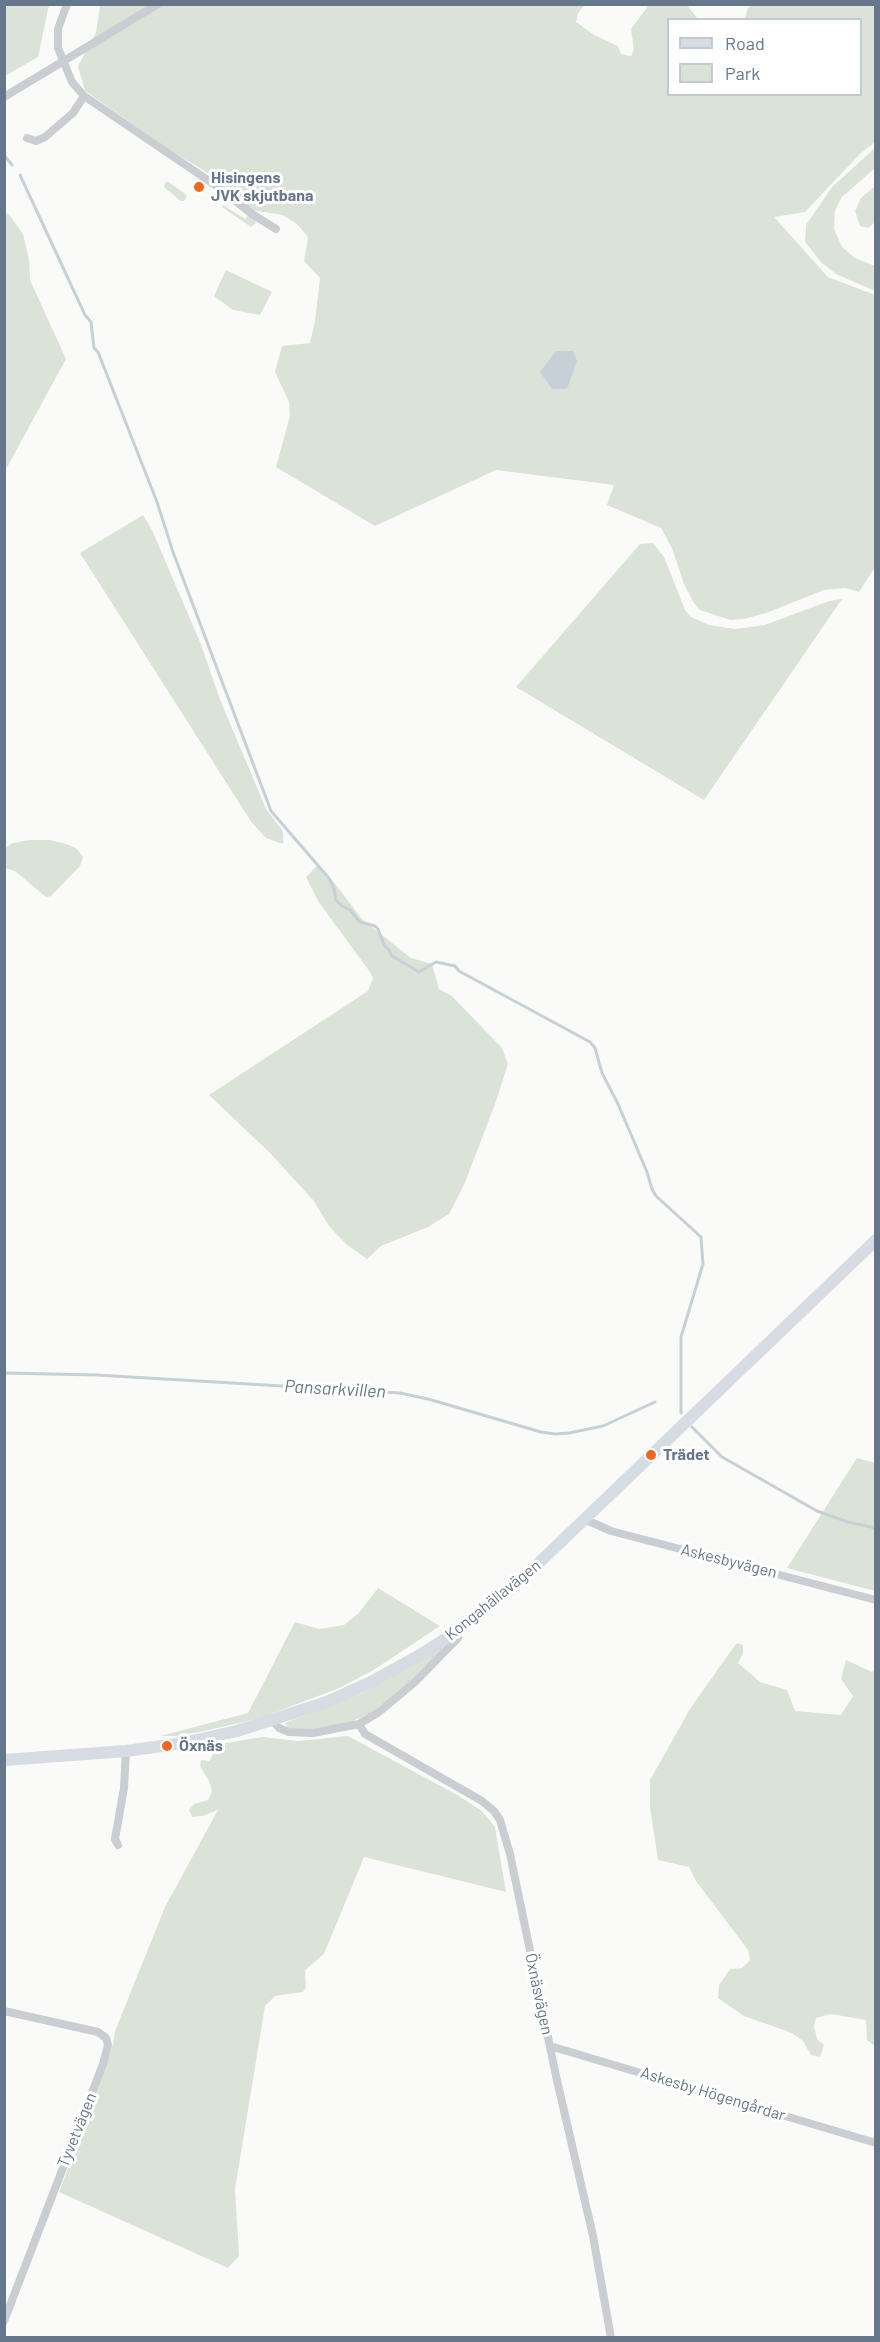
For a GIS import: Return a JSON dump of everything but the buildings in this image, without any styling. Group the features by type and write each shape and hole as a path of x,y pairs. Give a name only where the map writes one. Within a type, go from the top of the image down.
{"street":[{"path":"67,4 60,19 56,38 72,82 84,96 276,229"},
{"path":"4,97 158,4"},
{"path":"27,138 36,141 45,137 73,113 84,96"},
{"name":"Kongahällavägen","path":"4,1760 126,1751 199,1740 273,1721 360,1688 414,1659 456,1632 515,1585 876,1240"},
{"name":"Askesbyvägen","path":"584,1519 611,1531 876,1600"},
{"path":"273,1721 279,1728 289,1732 314,1733 359,1724 379,1712 415,1682 458,1638 456,1632"},
{"name":"Öxnäsvägen","path":"359,1724 365,1734 482,1802 494,1811 500,1820 510,1854 593,2236 611,2337"},
{"path":"118,1845 115,1839 124,1788 126,1751"},
{"name":"Tyvetvägen","path":"4,2011 98,2032 106,2038 108,2045 103,2064 4,2321"},
{"name":"Askesby Högengårdar","path":"550,2046 876,2143"}],"green space":[{"path":"5,4 49,5 38,57 5,76"},
{"path":"686,4 697,18 667,18 667,96 862,96 862,18 745,18 751,5 875,5 875,142 860,154 805,212 774,217 828,277 875,295 875,567 859,592 846,588 824,590 766,613 730,620 700,610 694,603 684,584 672,548 661,528 607,505 614,485 496,470 375,526 276,467 290,416 289,402 275,372 282,346 310,343 315,321 320,278 304,261 308,237 297,224 283,215 251,210 211,175 170,150 85,91 78,66 96,33 100,5 584,5 578,13 576,22 594,35 618,46 621,54 631,56 634,50 631,29 649,5"},
{"path":"875,148 875,168 842,197 835,210 834,229 842,247 855,258 875,266 875,291 836,274 821,262 805,242 806,225 832,187"},
{"path":"167,181 187,196 184,201 165,188"},
{"path":"875,186 875,222 868,228 860,226 855,211 861,198"},
{"path":"223,205 245,219 248,216 256,220 255,224 251,227 222,207"},
{"path":"5,212 23,234 29,259 30,280 66,359 5,471"},
{"path":"226,270 272,292 260,315 233,310 214,296"},
{"path":"143,515 152,530 200,642 221,702 266,809 283,831 283,844 266,838 252,823 80,553"},
{"path":"653,543 664,557 685,610 691,617 709,625 735,629 765,625 829,601 842,599 704,800 516,687 640,544"},
{"path":"50,840 66,844 76,848 83,857 80,866 51,896 46,897 15,871 5,868 5,848 13,843"},
{"path":"318,865 362,919 411,958 432,964 439,989 452,996 502,1048 508,1064 464,1185 449,1214 428,1227 381,1246 367,1259 346,1244 329,1226 314,1201 270,1153 209,1095 368,991 373,978 370,972 318,901 306,877"},
{"path":"857,1458 875,1463 875,1591 787,1568"},
{"path":"378,1588 440,1626 372,1671 337,1689 260,1718 200,1732 160,1736 248,1713 295,1622 319,1629 344,1625 359,1613"},
{"path":"738,1643 743,1645 743,1653 738,1663 760,1682 787,1690 795,1711 841,1715 853,1696 841,1679 846,1660 872,1672 875,1669 875,2046 867,2040 866,2020 831,2014 816,2018 814,2026 817,2039 824,2045 820,2057 811,2055 803,2041 792,2033 744,2016 718,1998 719,1985 730,1969 742,1968 750,1960 748,1950 696,1881 689,1867 658,1860 650,1807 650,1780 690,1709"},
{"path":"445,1648 399,1693 367,1715 346,1724 308,1731 288,1728 285,1723 362,1693"},
{"path":"348,1736 459,1796 482,1811 495,1827 506,1892 364,1857 324,1954 305,1970 306,1987 303,1992 275,1996 265,2006 235,2189 239,2256 228,2268 59,2192 101,2079 115,2031 165,1907 218,1810 192,1817 189,1810 194,1804 208,1800 212,1792 209,1781 200,1766 201,1760 209,1761 220,1744 262,1737 298,1741"}],"shaded area":[{"path":"556,351 573,351 577,361 567,389 552,389 540,372"}],"waterway":[{"path":"4,155 12,165"},
{"path":"20,175 85,315 91,322 94,348 98,352 157,502 173,552 271,811 328,877 334,888 336,900 350,910 360,922 375,926 392,956 419,972 436,962 455,966 459,971 590,1042 595,1048 602,1073 618,1104 652,1189 656,1196 701,1237 703,1264 681,1337 681,1413"},
{"name":"Pansarkvillen","path":"4,1373 97,1375 400,1393 555,1434 603,1426 655,1402"},
{"path":"692,1427 722,1457 817,1511 848,1522 876,1528"}],"place":[{"name":"Hisingens JVK skjutbana","path":"199,187"},
{"name":"Trädet","path":"651,1455"},
{"name":"Öxnäs","path":"167,1746"}]}
